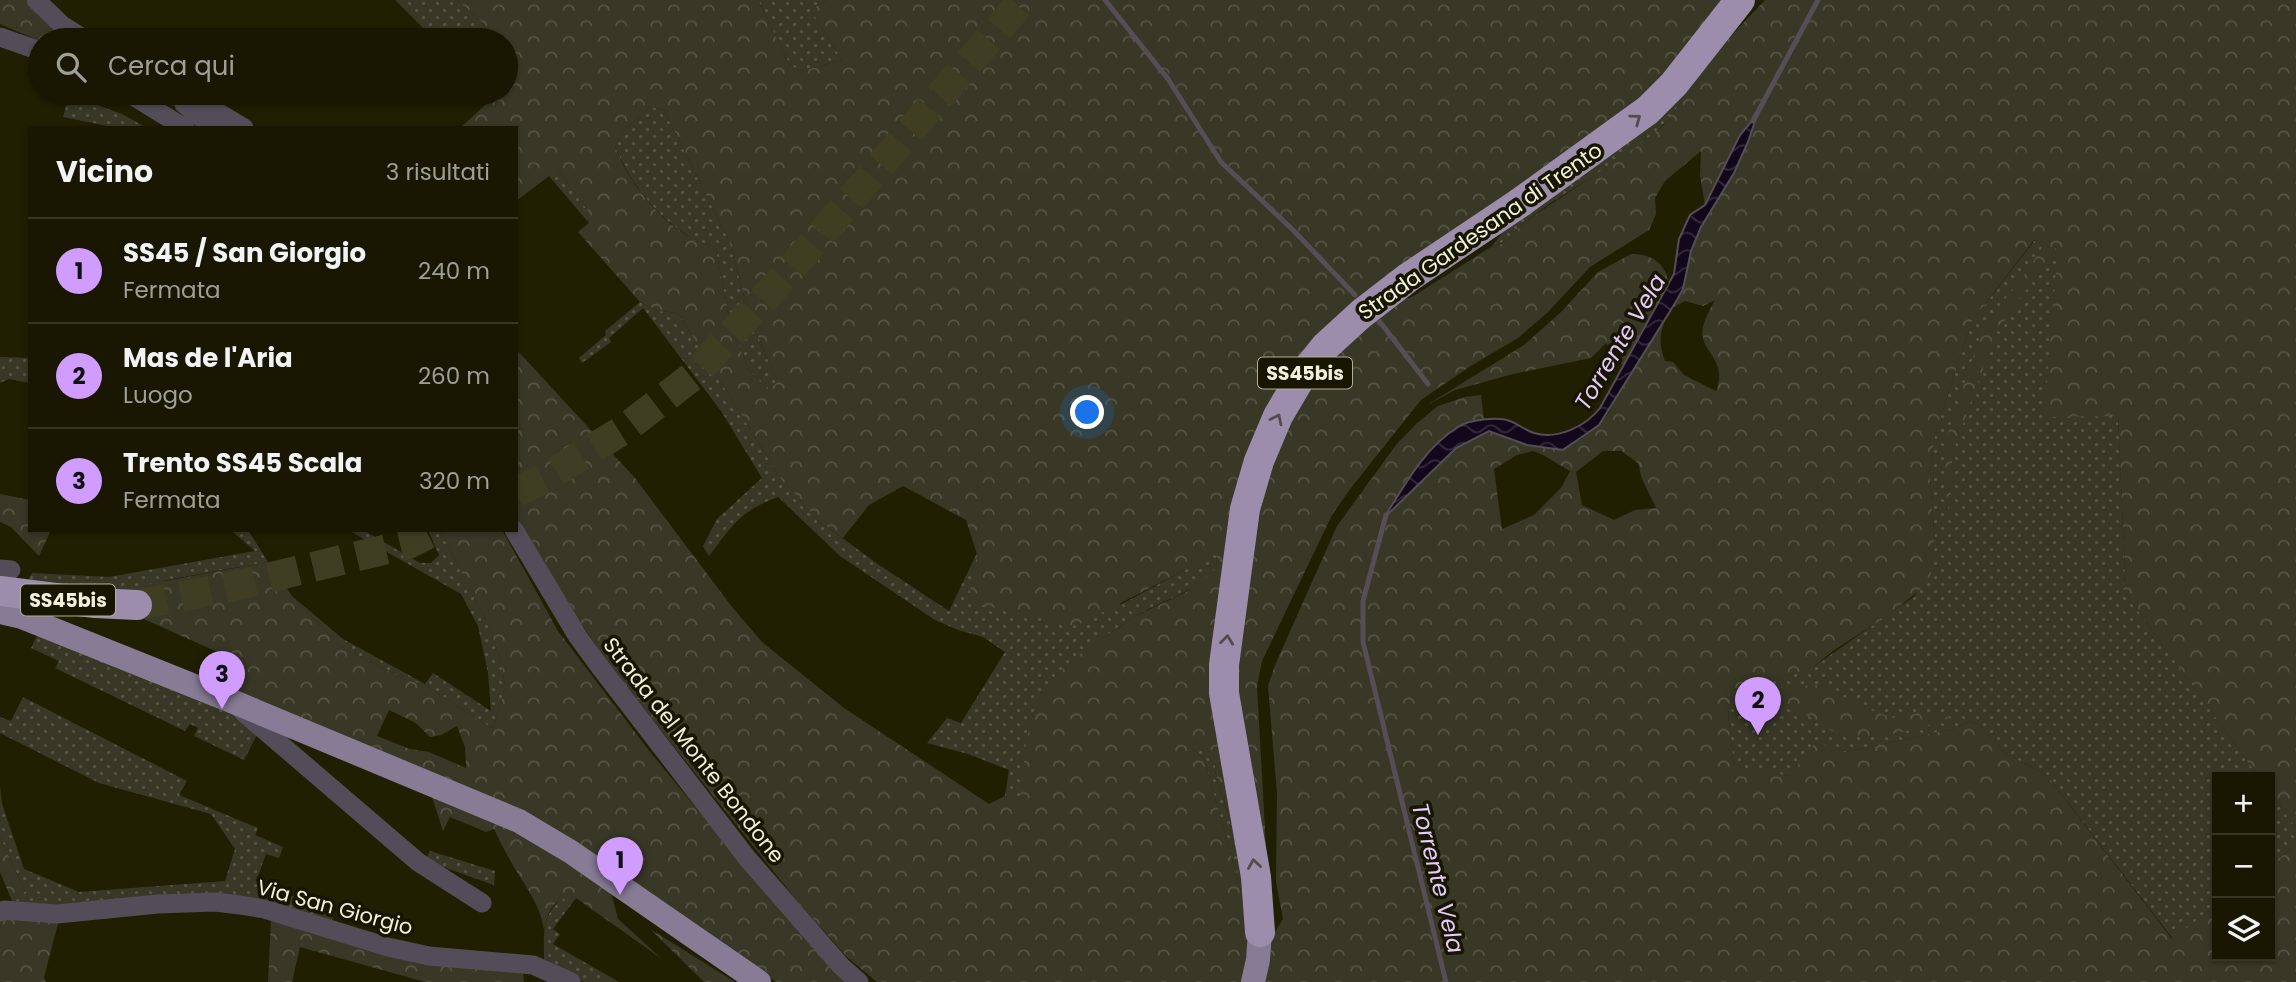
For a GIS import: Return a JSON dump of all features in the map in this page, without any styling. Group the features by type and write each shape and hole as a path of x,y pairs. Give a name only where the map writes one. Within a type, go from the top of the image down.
{"highway":[{"name":"Strada Gardesana di Trento","path":"1260,932 1256,877 1224,693 1224,665 1245,509 1259,461 1278,416 1301,377 1326,346 1361,314 1409,277 1518,204 1648,110 1674,84 1740,0"},
{"name":"SS45bis","path":"4,577 95,603 137,605"}],"main road":[{"name":"SS45bis","path":"0,612 22,617 229,699 519,821 571,852 759,982"},
{"name":"Strada Gardesana di Trento","path":"1254,982 1260,932"}],"street":[{"path":"36,0 67,28"},
{"path":"0,37 28,47"},
{"path":"148,105 182,126"},
{"path":"185,105 211,126"},
{"path":"206,105 241,126"},
{"name":"Strada del Monte Bondone","path":"515,532 578,636 600,667 747,858 832,956 859,982"},
{"path":"229,699 418,862 482,903"},
{"name":"Via San Giorgio","path":"0,912 4,910 57,914 158,904 215,902 240,905 264,909 388,947 429,956 533,965 571,982"}],"green space":[{"path":"0,0 26,0 56,28 28,28 28,36 0,24"},
{"path":"395,0 457,0 489,28 423,28"},
{"path":"457,0 758,0 790,65 801,71 842,60 811,10 826,0 1728,0 1661,84 1328,332 1227,548 1246,874 1215,771 1214,755 1197,740 1193,750 1204,758 1250,923 1245,982 877,982 847,957 797,901 609,665 559,591 518,520 518,351 635,478 732,607 762,642 844,708 989,804 1005,796 1020,800 1026,741 1035,707 1055,676 1084,651 1136,616 1186,592 1213,572 1217,564 1216,554 1076,626 968,602 977,554 966,520 903,486 869,505 843,538 819,521 781,479 678,313 659,311 640,302 578,232 589,223 588,211 558,170 553,169 549,176 518,199 518,126 462,126 485,105 518,105 518,28 489,28","holes":["651,107 664,110 729,241 750,318 778,382 768,390 749,370 731,326 716,250 677,229 658,212 633,181 615,147 626,127"]},
{"path":"758,0 826,0 811,10 842,60 801,71 790,65"},
{"path":"1765,0 2296,0 2296,828 2275,799 2275,772 2255,772 2123,590 2125,575 2118,416 2044,417 2058,245 1996,333 1954,449 1951,469 1951,520 1945,486 1946,439 1978,342 1993,314 2029,269 2045,242 2034,240 1972,321 1935,434 1930,474 1935,545 1928,583 1889,615 1834,650 1813,667 1738,693 1728,714 1734,766 1789,776 1817,741 1842,753 1952,729 1969,721 1980,725 2008,755 2046,774 2172,939 2212,909 2212,961 2275,961 2275,861 2296,845 2296,982 1263,982 1269,942 1283,919 1276,882 1277,793 1268,686 1337,526 1396,445 1438,406 1481,395 1484,420 1479,426 1527,445 1546,448 1580,440 1608,414 1667,315 1661,338 1665,361 1673,362 1684,375 1716,391 1719,371 1703,336 1704,324 1715,300 1703,306 1685,301 1670,309 1683,289 1691,250 1701,227 1734,173 1745,149 1738,142 1705,205 1700,175 1701,151 1665,181 1655,198 1656,214 1649,230 1590,267 1548,312 1518,338 1421,400 1332,515 1262,661 1257,687 1268,883 1235,673 1263,487 1292,417 1325,365 1396,301 1412,297 1491,247 1501,244 1529,219 1636,147 1663,126 1678,107 1689,86 1713,55","holes":["1533,451 1570,471 1561,488 1534,515 1502,529 1494,469 1517,455","1603,451 1621,451 1638,463 1642,479 1656,508 1635,510 1614,520 1582,505 1576,472"]},
{"path":"1689,86 1670,117 1647,139 1545,207 1502,242 1491,247 1505,225"},
{"path":"66,105 97,105 122,114 143,126 108,126 63,117"},
{"path":"651,107 664,110 729,241 750,318 778,382 768,390 749,370 731,326 716,250 682,232 659,212 634,181 615,147 626,127"},
{"path":"553,168 558,170 588,211 589,223 549,176"},
{"path":"2035,240 2059,244 2118,415 2125,575 2123,590 2255,772 2212,772 2212,909 2173,939 2046,774 2008,755 1980,725 1969,721 1952,729 1842,753 1789,776 1734,767 1728,713 1737,693 1813,667 1915,596 1935,545 1930,474 1935,434 1972,321"},
{"path":"1631,254 1657,261 1665,271 1669,285 1623,366 1606,343 1591,358 1513,374 1455,390 1427,405 1524,345 1561,312 1598,272"},
{"path":"640,302 659,311 678,313 781,479 819,521 949,611 977,553 1122,604 1216,553 1215,568 1203,580 1145,611 1094,645 1055,676 1042,808 1005,796 1009,770 968,754 927,743 947,718 961,723 1005,652 983,637 935,620 840,556 778,497 746,514 709,556 703,546 717,519 762,478 721,411 643,308 609,338 611,342 582,363 579,358 606,335 605,331"},
{"path":"0,357 28,358 28,383 9,379 0,383"},
{"path":"0,494 28,500 28,532 50,532 39,556 11,527 0,522"},
{"path":"233,532 249,532 268,562 166,580 137,595 26,585 32,573 109,577 255,551"},
{"path":"352,532 366,532 420,563 431,563 439,555 429,532 441,532 491,631 502,666 505,687 493,729 425,685 404,679 341,647 292,596 343,639 425,684 433,673 491,711 488,673 478,626 461,594"},
{"path":"441,532 503,532 558,631 650,752 782,912 846,982 776,982 572,839 234,693 239,680 215,670 222,654 137,616 137,595 148,584 268,562 292,596 341,647 404,679 425,685 493,729 505,687 502,666 491,631","holes":["389,710 416,723 430,737 441,735 457,726 465,747 466,768 429,752 410,749 377,736"]},
{"path":"38,634 242,717 259,731 244,760 194,736 198,728 190,724 185,731 55,668 59,661 31,648"},
{"path":"1815,685 1893,718 1923,712 1951,718 1895,734 1852,736 1833,731 1800,712 1751,702 1749,698 1772,689"},
{"path":"23,697 187,781 179,795 258,828 255,835 283,847 279,858 266,854 256,881 334,913 331,924 255,900 52,908 12,901 25,891 0,837 0,786 2,804 24,869 79,892 225,881 235,849 211,814 99,783 0,733 0,717 11,721"},
{"path":"1197,740 1214,755 1215,771 1246,874 1250,923 1204,758 1193,750"},
{"path":"431,794 505,824 611,892 618,919 662,959 576,898 562,900 553,906 544,930 535,902 494,829 486,832 450,817 443,831"},
{"path":"2275,799 2296,828 2296,845 2275,861"},
{"path":"0,837 25,891 20,899 12,901 0,872"},
{"path":"430,851 495,871 494,885 429,862 426,859"},
{"path":"563,898 576,898 553,929 560,934 553,944 619,982 584,982 544,961 547,918"},
{"path":"0,917 59,920 44,977 46,982 0,982"},
{"path":"271,920 523,973 524,982 425,982 300,947 292,982 268,982"},
{"path":"650,929 735,982 704,982"}],"water":[{"path":"1757,115 1734,173 1701,227 1691,251 1683,289 1599,425 1563,450 1527,445 1489,431 1456,448 1384,518 1425,456 1458,427 1469,422 1498,419 1513,422 1534,433 1552,435 1571,430 1594,415 1674,274 1679,239 1690,215 1705,205 1740,135"}],"waterway":[{"path":"1105,0 1168,79 1221,162 1293,230 1355,295"},
{"name":"Torrente Vela","path":"1753,121 1818,0"},
{"path":"1380,322 1428,384"},
{"name":"Torrente Vela","path":"1386,515 1363,601 1363,642 1446,982"}],"tunnel":[{"path":"518,491 547,477 626,428 694,375 789,271 1023,0"},
{"path":"137,605 230,587 408,544 432,532"}],"place":[{"name":"Trento SS45 Scala","path":"222,709"},
{"name":"Mas de l'Aria","path":"1758,735"},
{"name":"SS45 / San Giorgio","path":"620,895"}]}
